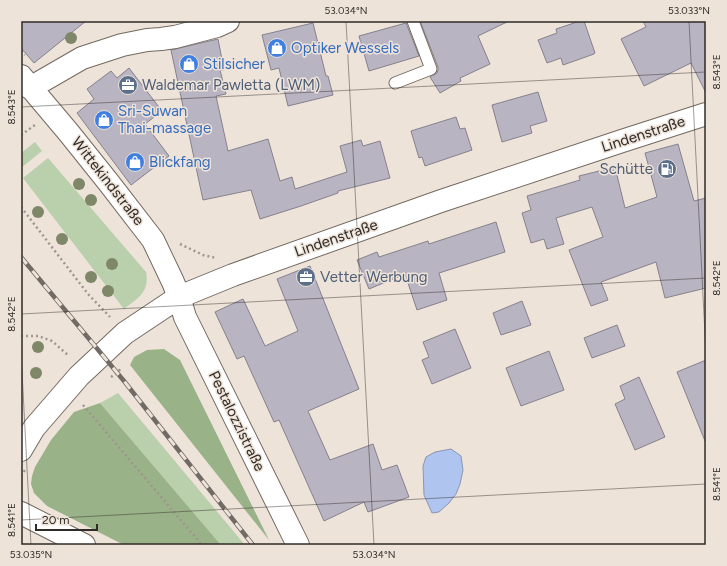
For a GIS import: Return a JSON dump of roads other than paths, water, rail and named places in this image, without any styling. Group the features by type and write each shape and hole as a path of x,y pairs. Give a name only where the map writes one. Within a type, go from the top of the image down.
{"street":[{"path":"26,82 82,58 122,45 147,40 175,37 217,26 228,21"},
{"name":"Wittekindstraße","path":"26,82 74,138 154,240 179,296"},
{"name":"Lindenstraße","path":"23,460 34,428 79,376 126,333 179,296 233,275 441,202 706,114"},
{"name":"Pestalozzistraße","path":"179,296 185,317 298,545"},
{"path":"21,513 84,545"}],"lane":[{"path":"394,83 431,69 413,21"}],"water":[{"path":"451,449 461,456 463,470 460,484 456,494 449,503 439,512 432,513 424,495 423,466 426,457 435,452"}],"railway":[{"path":"21,257 124,381 253,545"}],"place":[{"name":"Optiker Wessels","path":"277,48"},
{"name":"Stilsicher","path":"189,64"},
{"name":"Waldemar Pawletta (LWM)","path":"128,85"},
{"name":"Sri-Suwan Thai-massage","path":"104,120"},
{"name":"Blickfang","path":"135,162"},
{"name":"Schütte","path":"667,169"},
{"name":"Vetter Werbung","path":"306,277"}]}
